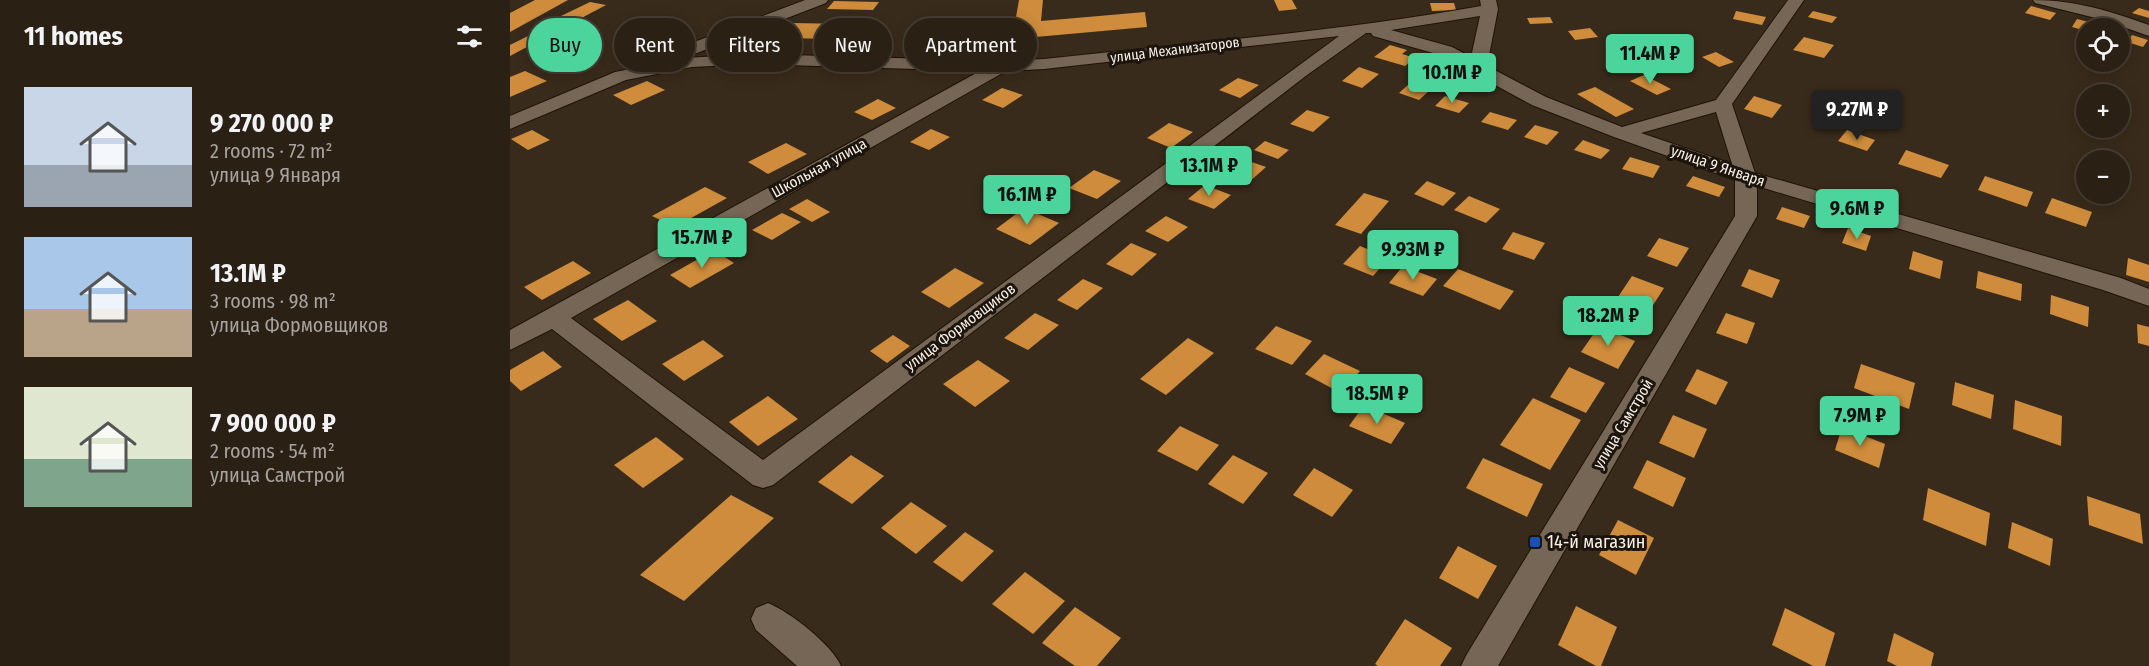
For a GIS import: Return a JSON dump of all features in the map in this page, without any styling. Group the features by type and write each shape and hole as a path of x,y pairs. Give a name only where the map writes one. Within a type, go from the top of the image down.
{"street":[{"path":"621,76 820,0"},
{"path":"1621,133 1723,104 1796,0"},
{"path":"2041,0 2104,15 2149,31"},
{"path":"1478,67 1489,4"},
{"name":"улица Механизаторов","path":"1037,63 1361,29 1441,18 1489,4"},
{"name":"улица 9 Января","path":"1361,29 1413,40 1436,48 1478,67 1502,83 1539,101 1621,133 1746,176 2112,284 2149,298"},
{"name":"улица Формовщиков","path":"553,317 763,476 1361,29"},
{"name":"улица Механизаторов","path":"510,123 621,76 692,62 754,59 904,63"},
{"name":"Школьная улица","path":"510,341 991,72"},
{"name":"улица Самстрой","path":"1479,666 1746,216 1746,176 1723,104"},
{"path":"768,619 823,666"}],"building":[{"path":"535,0 568,0 535,18 528,18 528,22 510,32 510,13"},
{"path":"1019,0 1043,0 1041,21 1145,12 1147,27 1037,37 1037,18 1016,18"},
{"path":"1274,0 1292,0 1297,9 1279,11"},
{"path":"834,1 879,2 873,10 827,9"},
{"path":"590,2 606,5 582,18 557,18"},
{"path":"1430,3 1454,3 1456,10 1432,11"},
{"path":"2031,6 2056,13 2050,20 2025,13"},
{"path":"2139,8 2149,11 2149,18 2132,13"},
{"path":"1736,11 1766,17 1762,25 1733,19"},
{"path":"1813,11 1837,17 1832,23 1808,17"},
{"path":"1550,17 1553,23 1530,24 1527,18"},
{"path":"802,23 814,23 814,39 802,38"},
{"path":"1590,28 1598,37 1575,40 1568,31"},
{"path":"2132,35 2148,40 2143,47 2130,43"},
{"path":"528,36 528,46 510,56 510,45"},
{"path":"1804,37 1834,45 1824,58 1793,50"},
{"path":"1390,45 1407,50 1402,54 1415,58 1405,66 1374,57"},
{"path":"1716,52 1734,62 1719,67 1702,57"},
{"path":"1359,67 1379,74 1362,88 1342,81"},
{"path":"525,71 547,81 510,97 510,77"},
{"path":"1644,75 1671,89 1657,95 1630,81"},
{"path":"1238,78 1259,85 1240,98 1219,90"},
{"path":"647,81 665,90 631,105 613,95"},
{"path":"1409,84 1430,90 1419,100 1399,93"},
{"path":"1595,87 1634,109 1616,117 1577,94"},
{"path":"1002,88 1023,95 1003,108 982,100"},
{"path":"1445,96 1469,103 1459,113 1435,106"},
{"path":"1754,96 1782,105 1772,118 1744,109"},
{"path":"878,99 896,108 872,120 854,112"},
{"path":"1307,110 1330,117 1313,132 1290,124"},
{"path":"1490,112 1517,120 1508,130 1481,122"},
{"path":"1169,123 1193,132 1171,148 1147,138"},
{"path":"1535,125 1559,132 1547,145 1524,137"},
{"path":"931,129 950,137 929,150 910,142"},
{"path":"532,130 550,140 528,150 511,139"},
{"path":"1847,130 1875,140 1867,151 1838,141"},
{"path":"1583,140 1610,150 1601,159 1574,150"},
{"path":"1265,141 1289,150 1278,159 1254,150"},
{"path":"786,143 807,154 768,174 748,162"},
{"path":"1906,150 1949,165 1941,178 1898,164"},
{"path":"1630,157 1660,166 1653,178 1622,169"},
{"path":"1240,158 1266,167 1248,183 1222,174"},
{"path":"1094,170 1121,181 1097,199 1069,188"},
{"path":"1693,176 1725,187 1719,197 1686,186"},
{"path":"1985,176 2033,192 2027,207 1978,190"},
{"path":"1427,181 1456,193 1443,206 1414,194"},
{"path":"1205,185 1231,195 1214,209 1188,199"},
{"path":"705,187 727,198 675,227 652,216"},
{"path":"1364,193 1389,201 1361,234 1335,225"},
{"path":"1469,196 1500,209 1486,223 1454,210"},
{"path":"2052,198 2092,212 2086,227 2045,213"},
{"path":"807,199 830,212 812,222 789,209"},
{"path":"1782,207 1810,216 1804,228 1776,219"},
{"path":"1024,208 1059,223 1030,245 996,229"},
{"path":"782,213 801,222 772,240 752,230"},
{"path":"1166,216 1188,227 1168,242 1145,231"},
{"path":"1848,228 1871,236 1866,251 1842,243"},
{"path":"1513,232 1545,243 1534,260 1502,249"},
{"path":"1659,238 1689,248 1677,267 1647,256"},
{"path":"1131,243 1157,254 1132,276 1106,264"},
{"path":"1360,246 1389,258 1373,276 1343,264"},
{"path":"714,250 734,263 690,288 670,275"},
{"path":"1913,251 1943,261 1940,279 1909,269"},
{"path":"2128,258 2149,265 2149,282 2126,275"},
{"path":"573,261 591,273 542,300 524,287"},
{"path":"1403,266 1437,279 1423,296 1389,283"},
{"path":"955,268 984,283 949,308 921,292"},
{"path":"1458,269 1514,291 1500,310 1443,286"},
{"path":"1749,269 1780,280 1772,298 1741,286"},
{"path":"1978,271 2022,284 2021,301 1976,288"},
{"path":"1632,276 1664,288 1650,310 1618,297"},
{"path":"1083,279 1103,288 1077,310 1057,300"},
{"path":"2051,295 2089,307 2088,327 2050,314"},
{"path":"628,300 657,321 622,341 593,319"},
{"path":"1035,313 1059,325 1028,350 1004,338"},
{"path":"1726,313 1755,323 1747,344 1716,333"},
{"path":"2137,324 2149,327 2149,346 2138,343"},
{"path":"1276,326 1312,341 1292,365 1255,349"},
{"path":"1599,326 1635,341 1618,369 1581,352"},
{"path":"893,335 910,346 887,363 870,351"},
{"path":"1188,338 1214,353 1166,395 1140,379"},
{"path":"703,340 724,356 684,381 662,364"},
{"path":"543,351 562,367 521,391 510,381 510,370"},
{"path":"1324,354 1360,371 1341,393 1305,374"},
{"path":"978,360 1010,381 975,407 943,384"},
{"path":"1861,364 1915,383 1909,409 1854,388"},
{"path":"1569,367 1605,383 1586,413 1550,397"},
{"path":"1697,369 1728,382 1716,405 1685,391"},
{"path":"1955,382 1994,395 1991,419 1952,405"},
{"path":"768,396 798,419 758,446 729,422"},
{"path":"1533,398 1581,420 1550,470 1500,445"},
{"path":"2015,400 2062,416 2061,446 2013,429"},
{"path":"1364,405 1405,423 1391,444 1349,426"},
{"path":"1673,415 1707,429 1694,458 1659,443"},
{"path":"1180,426 1219,445 1197,471 1157,451"},
{"path":"1842,427 1885,444 1879,468 1835,450"},
{"path":"656,437 684,459 643,488 614,465"},
{"path":"851,455 884,476 852,504 818,482"},
{"path":"1233,455 1268,473 1243,504 1208,484"},
{"path":"1483,458 1543,484 1527,517 1466,488"},
{"path":"1647,460 1686,478 1673,507 1633,488"},
{"path":"1314,468 1353,490 1332,517 1293,495"},
{"path":"1928,488 1990,513 1986,546 1923,520"},
{"path":"731,495 774,518 684,601 640,575"},
{"path":"2087,496 2140,514 2143,544 2089,525"},
{"path":"911,502 947,526 916,554 881,528"},
{"path":"1618,520 1654,538 1636,575 1599,555"},
{"path":"2012,522 2053,539 2050,566 2008,548"},
{"path":"965,532 994,551 962,582 933,562"},
{"path":"1458,546 1497,566 1478,599 1439,578"},
{"path":"1025,572 1065,601 1033,634 992,604"},
{"path":"1576,606 1617,627 1601,666 1596,666 1558,645"},
{"path":"1075,607 1121,638 1097,666 1075,666 1042,643"},
{"path":"1785,608 1835,633 1825,666 1813,666 1772,645"},
{"path":"1405,619 1452,648 1440,666 1378,666 1375,664"},
{"path":"1894,633 1934,653 1931,666 1897,666 1887,661"}],"place":[{"name":"14-й магазин","path":"1535,542"}]}
